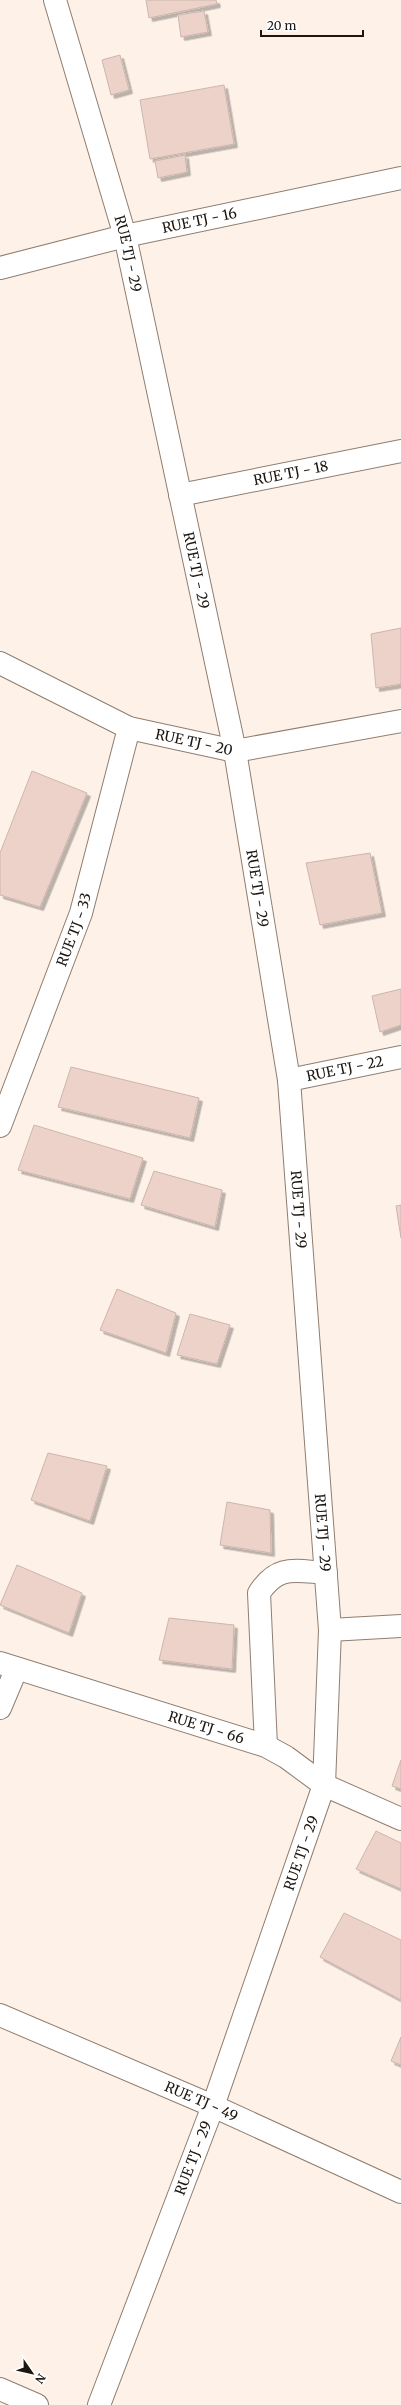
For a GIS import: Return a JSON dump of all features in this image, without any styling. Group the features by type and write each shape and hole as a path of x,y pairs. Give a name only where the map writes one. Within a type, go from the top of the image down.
{"street":[{"name":"RUE TJ - 29","path":"55,0 125,236 235,751 288,1080 330,1630 324,1785 213,2106 99,2405"},
{"name":"RUE TJ - 16","path":"0,268 125,236 401,178"},
{"name":"RUE TJ - 18","path":"180,495 401,451"},
{"name":"RUE TJ - 20","path":"0,663 129,728 235,751 401,721"},
{"name":"RUE TJ - 33","path":"0,1126 81,914 129,728"},
{"name":"RUE TJ - 22","path":"288,1080 401,1057"},
{"path":"266,1746 259,1593 267,1580 283,1570 326,1573"},
{"path":"330,1630 401,1626"},
{"path":"0,1708 8,1667"},
{"name":"RUE TJ - 66","path":"8,1667 266,1746 286,1757 324,1785 401,1819"},
{"name":"RUE TJ - 49","path":"0,2015 213,2106 401,2192"},
{"path":"0,2389 37,2405"}],"building":[{"path":"146,0 216,0 217,4 149,18"},
{"path":"204,11 208,32 181,37 178,15"},
{"path":"120,55 129,90 111,95 102,60"},
{"path":"224,85 234,144 150,159 140,100"},
{"path":"185,155 187,172 158,178 155,161"},
{"path":"401,628 401,684 376,688 371,634"},
{"path":"32,771 87,793 40,907 0,895 0,853"},
{"path":"370,853 382,913 320,925 306,863"},
{"path":"401,989 401,1025 380,1032 372,996"},
{"path":"71,1067 199,1098 190,1138 58,1107"},
{"path":"34,1125 143,1158 130,1199 18,1170"},
{"path":"154,1171 222,1190 215,1227 141,1205"},
{"path":"401,1205 401,1238 396,1206"},
{"path":"117,1289 176,1313 166,1353 100,1330"},
{"path":"190,1314 230,1325 217,1364 177,1355"},
{"path":"48,1453 107,1466 90,1521 31,1500"},
{"path":"227,1502 270,1510 271,1553 220,1545"},
{"path":"17,1565 82,1593 69,1633 0,1605"},
{"path":"169,1618 234,1625 232,1669 159,1660"},
{"path":"401,1760 401,1789 392,1786"},
{"path":"376,1831 401,1843 401,1889 356,1869"},
{"path":"344,1913 401,1940 401,2000 320,1957"},
{"path":"401,2037 401,2065 391,2061"}]}
